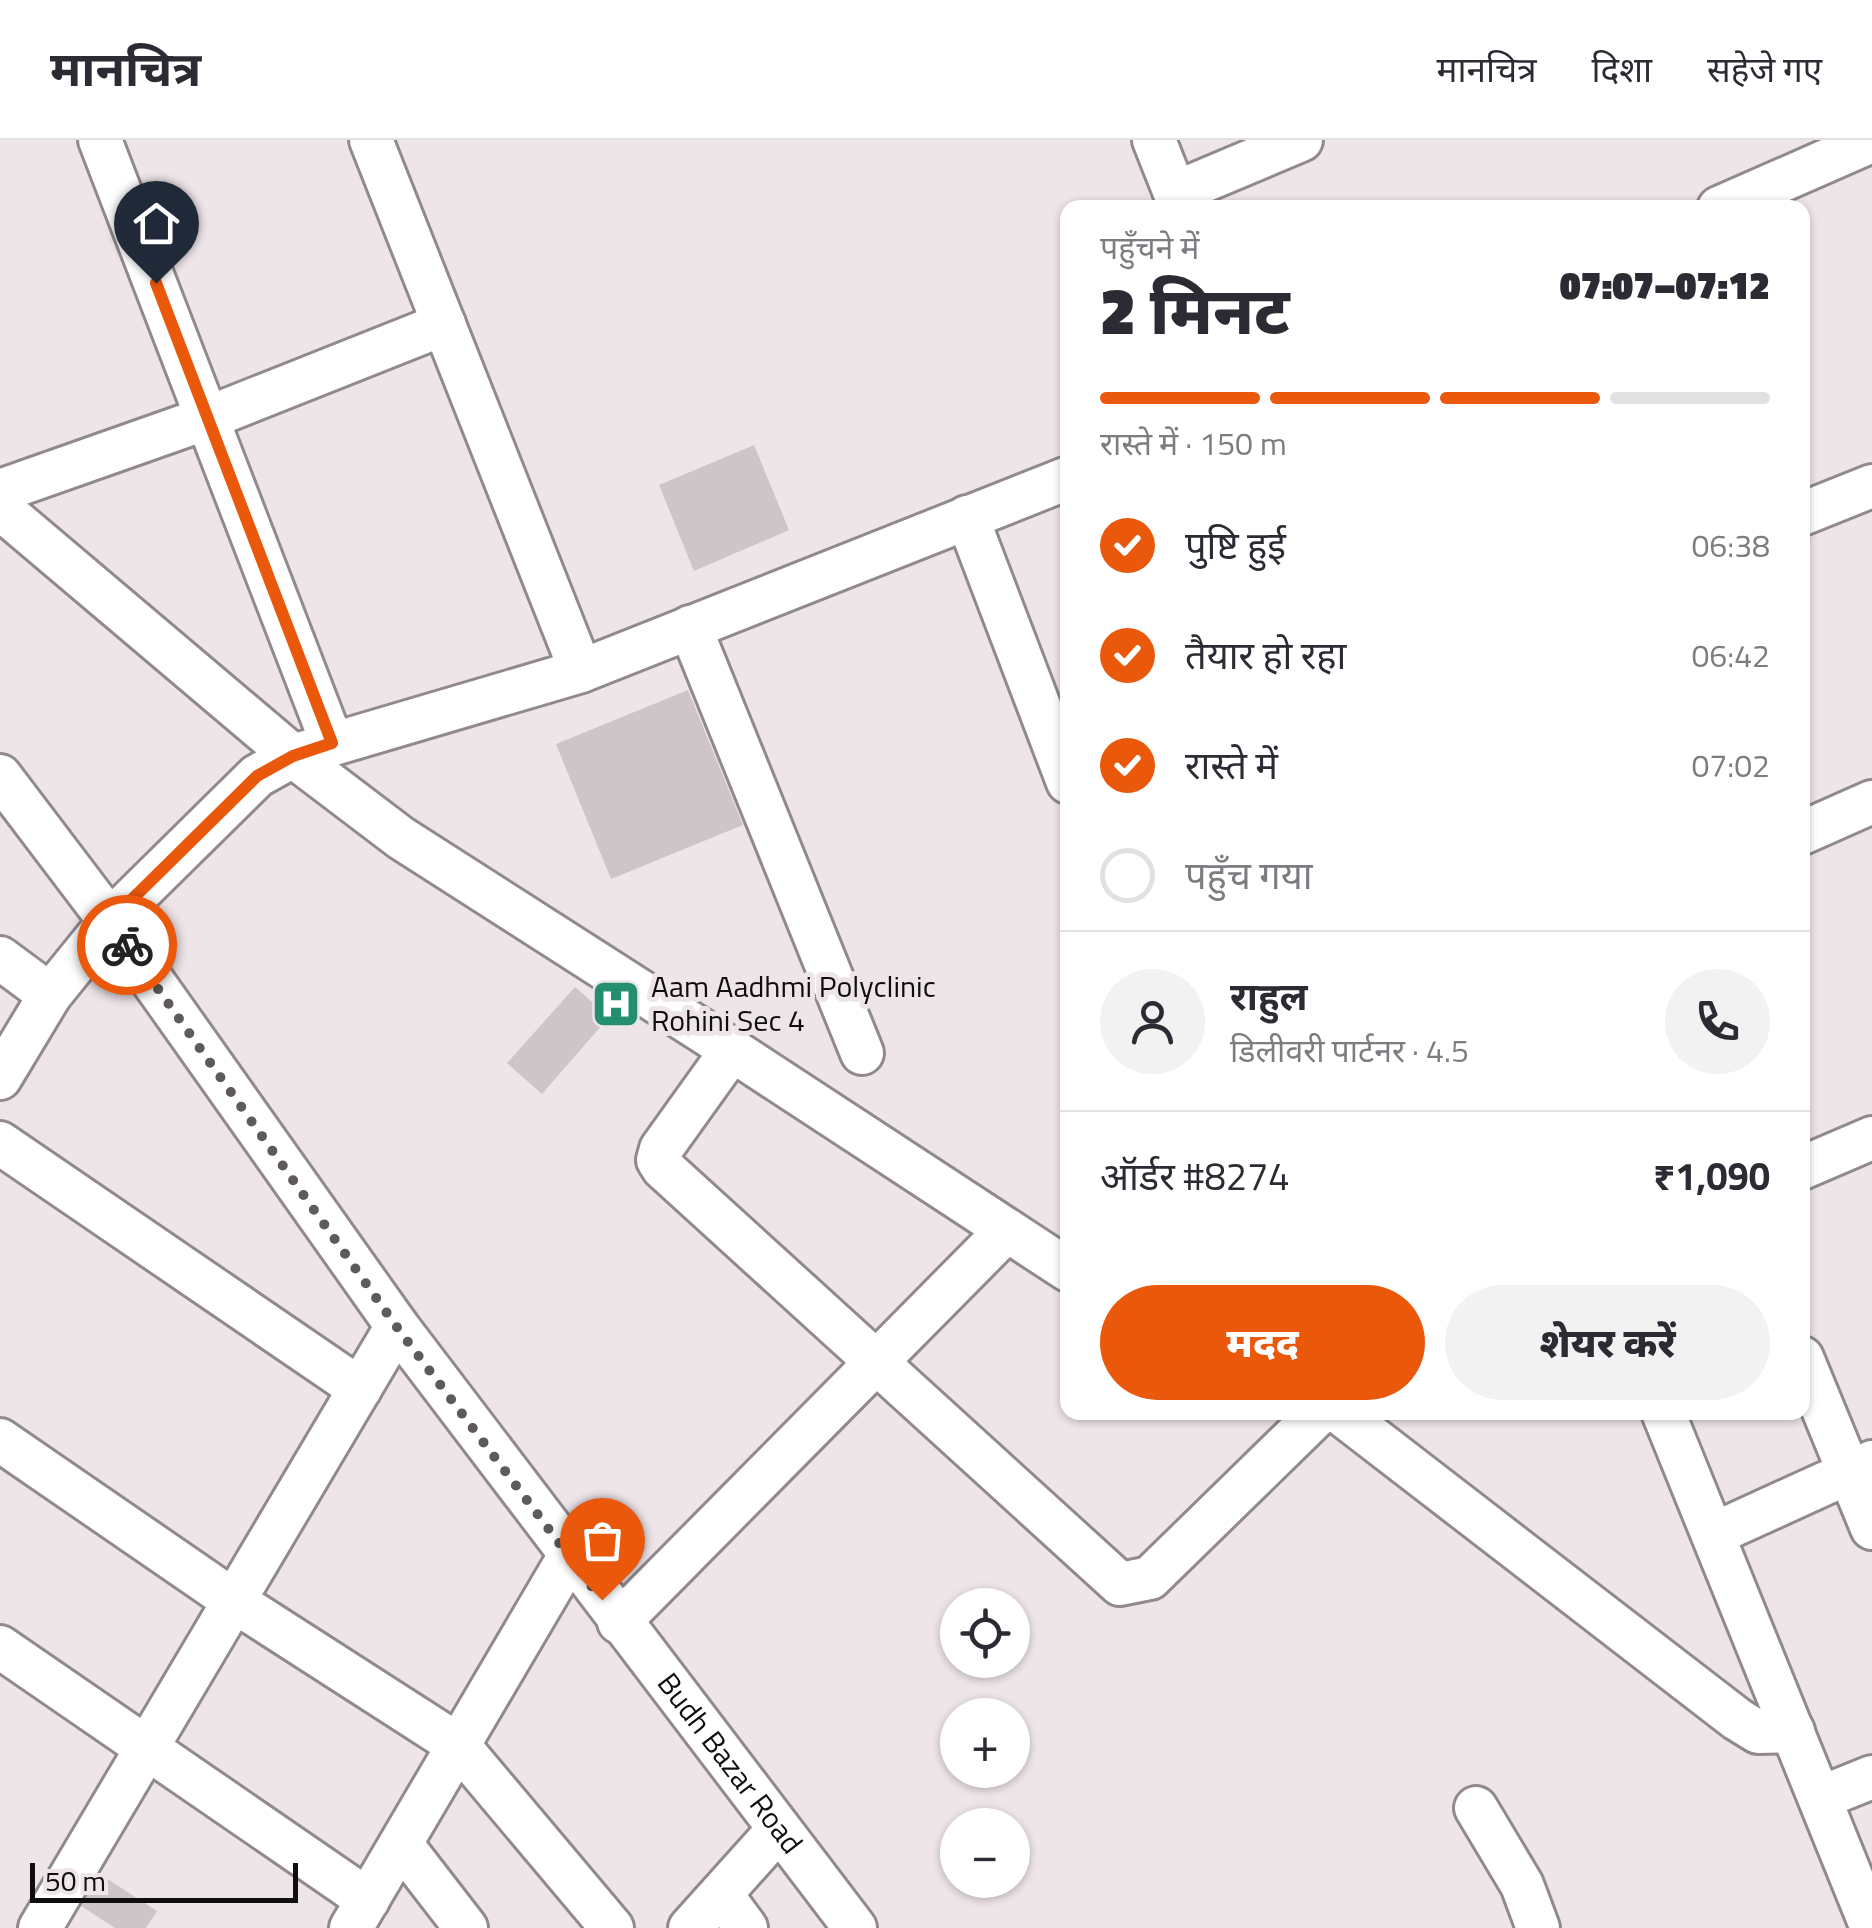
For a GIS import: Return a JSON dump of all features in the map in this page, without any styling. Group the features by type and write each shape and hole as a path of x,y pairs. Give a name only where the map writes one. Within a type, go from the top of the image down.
{"street":[{"path":"100,140 210,417 312,749"},
{"path":"371,140 580,670"},
{"path":"1154,140 1178,200 1301,140"},
{"path":"1737,200 1868,146"},
{"path":"0,491 210,417 444,324"},
{"path":"0,1078 50,995 110,921 257,776 312,749 380,733 580,670 1060,481"},
{"path":"1810,511 1872,486"},
{"path":"0,508 312,749 401,838 1060,1265"},
{"path":"966,517 1060,761"},
{"path":"690,627 862,1053"},
{"name":"Budh Bazar Road","path":"0,776 110,921 396,1326 855,1928"},
{"path":"1810,829 1872,802"},
{"path":"0,958 50,995"},
{"path":"732,1050 661,1149 658,1160 1110,1578 1130,1585 1150,1578 1312,1420"},
{"path":"1810,1165 1872,1138"},
{"path":"0,1144 360,1389"},
{"path":"619,1622 1006,1231"},
{"path":"40,1928 396,1326"},
{"path":"1810,1373 1860,1467 1872,1528"},
{"path":"1349,1420 1738,1718 1758,1732 1793,1732"},
{"path":"1666,1420 1872,1928"},
{"path":"0,1440 234,1600 458,1745 612,1928"},
{"path":"1714,1534 1860,1467"},
{"path":"0,1647 146,1748 360,1914 569,1557"},
{"path":"1820,1798 1872,1777"},
{"path":"1476,1808 1522,1885 1530,1925"},
{"path":"690,1928 779,1829"},
{"path":"401,1844 466,1928"},
{"path":"721,1894 746,1928"}],"building":[{"path":"754,445 789,530 694,571 659,485"},
{"path":"688,690 743,825 611,879 556,744"},
{"path":"575,987 609,1017 542,1094 507,1063"},
{"path":"98,1873 157,1911 146,1928 115,1928 78,1904"}],"way so far":[{"path":"127,945 396,1326 602,1600"}],"place":[{"name":"Aam Aadhmi Polyclinic Rohini Sec 4","path":"616,1004"}],"route":[{"path":"127,945 110,921 232,800 257,776 293,756 332,743 156,283"}]}
